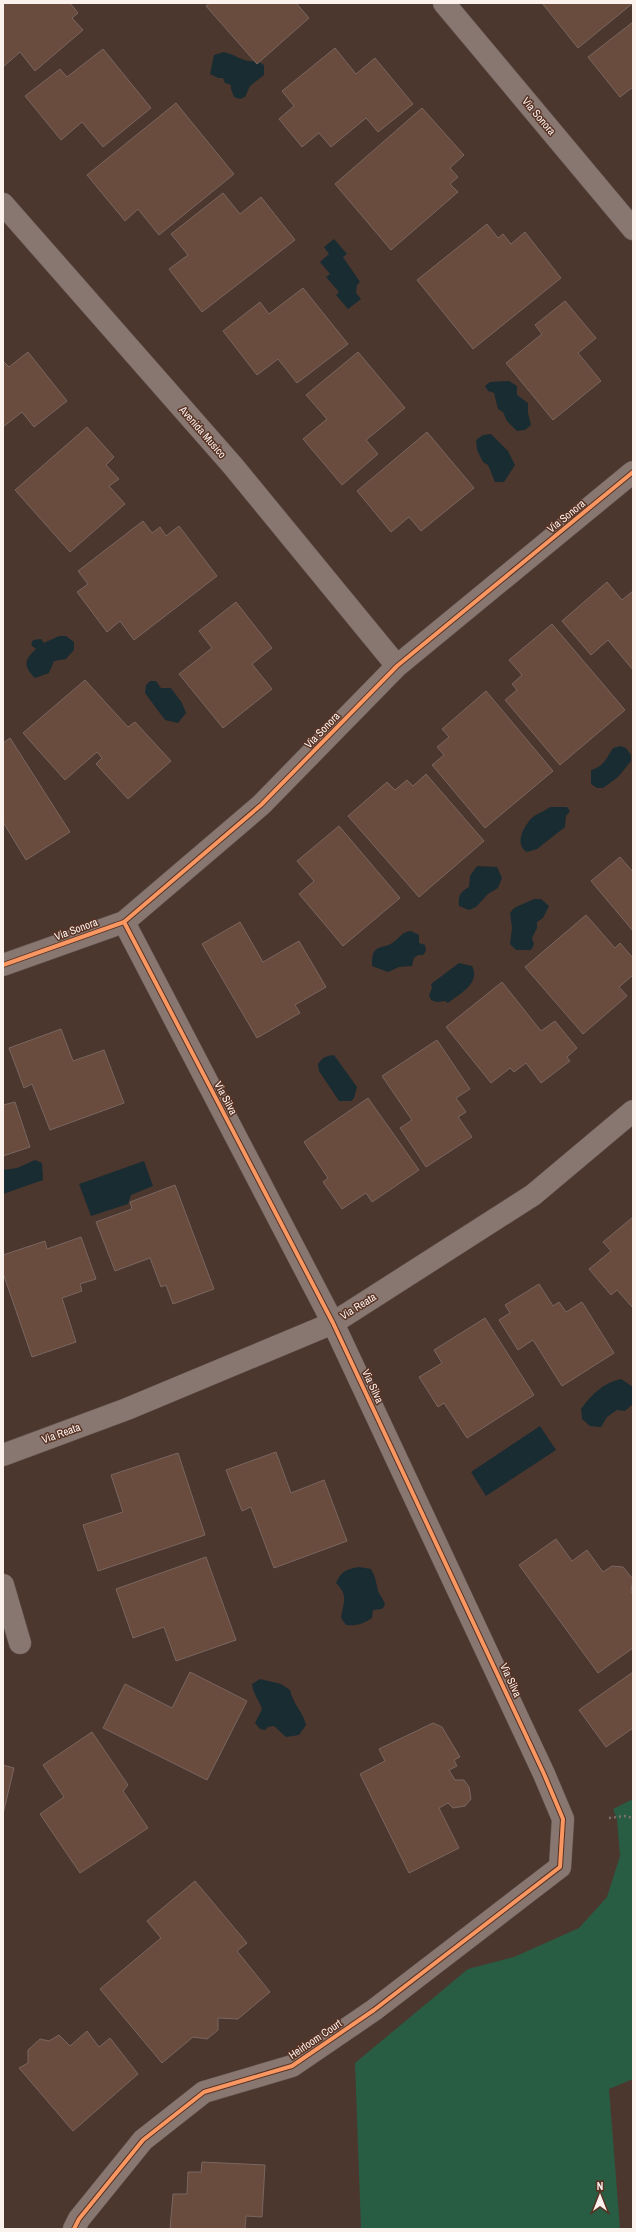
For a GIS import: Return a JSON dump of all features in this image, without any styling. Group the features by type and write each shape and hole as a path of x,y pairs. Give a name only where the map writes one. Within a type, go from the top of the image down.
{"street":[{"name":"Via Sonora","path":"444,3 633,229"},
{"name":"Avenida Musico","path":"3,204 233,466 397,666"},
{"name":"Via Sonora","path":"3,965 124,922 261,805 397,666 633,472"},
{"name":"Via Silva","path":"124,922 333,1323 435,1538 555,1800 563,1819 560,1867 555,1871"},
{"name":"Via Reata","path":"3,1455 127,1409 333,1323 533,1195 633,1111"},
{"path":"3,1584 20,1643"},
{"name":"Heirloom Court","path":"74,2229 79,2219 143,2140 204,2092 292,2066 374,2010 555,1871"}],"path":[{"path":"609,1818 625,1816 633,1818"}],"green space":[{"path":"633,1799 633,2079 609,2089 620,2229 361,2229 355,2063 468,1969 514,1957 579,1928 607,1897 620,1856 617,1819 613,1809"}],"water":[{"path":"224,52 244,60 257,61 264,65 264,75 250,86 245,97 240,99 234,97 231,85 225,83 223,78 218,78 210,74 214,55"},
{"path":"334,239 347,254 343,257 360,282 357,285 356,293 361,299 348,309 336,295 339,292 326,277 330,274 320,262 329,254 324,247"},
{"path":"509,381 517,386 517,395 528,403 528,413 531,425 525,430 517,431 507,421 503,412 498,409 494,393 488,391 485,386 490,382"},
{"path":"491,434 508,451 515,465 504,482 495,482 488,465 483,462 477,450 476,440 483,435"},
{"path":"59,636 66,636 74,642 74,650 66,659 54,661 49,673 35,678 28,670 26,663 29,656 36,649 31,645 33,640 41,639 44,643"},
{"path":"150,681 156,681 161,688 171,688 182,703 186,713 178,723 165,720 145,693 146,685"},
{"path":"621,746 626,748 631,755 631,761 618,777 603,788 597,788 591,784 591,770 602,764 613,748"},
{"path":"550,807 567,807 570,811 566,816 565,827 537,849 527,852 521,845 522,833 526,825 536,815"},
{"path":"477,866 497,867 502,878 498,888 488,894 476,907 469,910 459,906 459,900 460,895 469,887 470,876"},
{"path":"534,899 541,899 549,906 543,918 537,922 537,928 532,938 534,944 531,950 516,950 510,944 512,928 510,913 514,908"},
{"path":"411,931 419,935 419,943 425,945 426,951 423,955 418,955 414,958 412,966 399,967 388,972 372,966 372,958 376,950 391,944 404,933"},
{"path":"459,963 472,966 474,978 472,983 468,988 448,1003 445,1001 437,1002 431,1000 429,995 432,988 431,984"},
{"path":"334,1055 357,1087 354,1098 351,1101 339,1101 319,1071 318,1064 321,1060 327,1056"},
{"path":"35,1160 42,1163 43,1180 3,1194 3,1170 17,1168"},
{"path":"144,1161 153,1186 131,1195 128,1204 91,1216 79,1184"},
{"path":"621,1379 633,1387 633,1404 625,1411 617,1410 607,1417 601,1427 590,1426 582,1419 581,1409 603,1386"},
{"path":"540,1426 556,1450 486,1496 471,1472"},
{"path":"359,1567 371,1569 378,1591 385,1605 382,1609 373,1610 372,1618 366,1622 357,1625 346,1625 341,1618 344,1596 343,1592 336,1583 342,1573"},
{"path":"260,1679 281,1684 290,1690 306,1725 299,1735 286,1737 274,1726 268,1727 265,1730 260,1729 255,1723 262,1709 252,1684"}],"building":[{"path":"3,3 70,3 78,13 72,18 83,30 35,71 20,52 3,67"},
{"path":"210,3 296,3 309,18 257,64 206,6"},
{"path":"542,3 633,3 578,48"},
{"path":"633,22 633,87 620,97 588,57"},
{"path":"335,48 356,74 375,58 413,104 378,132 366,118 331,147 319,133 302,147 279,119 294,106 282,91"},
{"path":"103,49 151,108 103,147 82,122 61,140 25,96 60,69 67,77"},
{"path":"176,103 234,174 159,235 138,209 125,221 87,175"},
{"path":"422,108 464,155 450,168 458,177 450,184 458,192 391,250 335,184"},
{"path":"223,193 240,214 261,197 295,240 202,312 169,269 188,255 171,234"},
{"path":"487,224 498,238 503,234 511,244 525,232 561,278 473,349 417,280"},
{"path":"303,288 348,344 297,383 278,359 257,375 223,331 260,302 269,314"},
{"path":"565,301 596,338 578,353 601,381 553,420 506,363 542,334 535,325"},
{"path":"28,352 67,401 34,427 22,412 3,427 3,361 9,367"},
{"path":"358,352 405,408 366,440 378,454 342,485 303,439 327,419 306,395"},
{"path":"87,427 114,457 106,465 119,479 109,486 125,504 70,552 15,490"},
{"path":"427,432 474,488 421,531 409,517 391,532 357,491"},
{"path":"143,521 152,533 160,527 166,536 179,526 217,576 134,640 120,621 107,632 77,592 88,584 78,571"},
{"path":"607,582 622,600 633,591 633,670 608,640 591,655 562,621"},
{"path":"236,602 272,648 252,664 272,689 223,728 179,674 212,648 199,631"},
{"path":"552,624 625,710 560,765 505,700 517,690 512,684 522,675 509,660"},
{"path":"85,680 128,727 135,722 171,761 128,799 96,764 102,758 97,752 65,780 23,733"},
{"path":"486,691 553,771 485,828 432,765 444,755 437,747 449,737 442,729"},
{"path":"10,738 70,832 26,860 3,822 3,743"},
{"path":"426,774 484,841 419,897 348,816 387,782 395,790 407,780 413,786"},
{"path":"339,826 400,898 343,946 299,894 314,881 297,861"},
{"path":"620,857 633,872 633,931 591,881"},
{"path":"586,915 615,948 620,943 633,958 633,975 619,987 627,996 583,1034 525,967"},
{"path":"240,922 263,962 299,941 326,987 295,1005 300,1013 257,1038 202,944"},
{"path":"502,982 541,1031 555,1021 577,1048 567,1057 570,1061 541,1083 526,1063 514,1072 510,1068 491,1083 446,1027"},
{"path":"61,1029 73,1061 104,1050 124,1103 50,1130 32,1084 24,1088 9,1048"},
{"path":"437,1040 470,1089 456,1098 466,1112 458,1117 472,1137 426,1167 400,1128 412,1120 382,1076"},
{"path":"368,1098 419,1170 372,1202 366,1193 342,1209 323,1182 328,1178 304,1142"},
{"path":"15,1102 30,1147 3,1156 3,1105"},
{"path":"175,1185 214,1289 173,1304 166,1285 161,1287 150,1258 115,1271 96,1222 132,1209 130,1202"},
{"path":"633,1217 633,1308 617,1290 611,1295 589,1269 611,1251 603,1242"},
{"path":"81,1237 96,1279 80,1284 82,1291 62,1298 76,1342 32,1357 3,1273 3,1255 45,1241 47,1249"},
{"path":"539,1284 553,1306 559,1302 566,1312 582,1302 614,1353 562,1386 533,1340 518,1350 499,1320 510,1313 505,1305"},
{"path":"485,1318 534,1395 467,1438 444,1403 438,1407 419,1377 442,1363 434,1350"},
{"path":"276,1452 291,1493 324,1480 347,1541 274,1568 251,1507 242,1511 226,1470"},
{"path":"178,1453 205,1535 98,1571 83,1525 123,1512 111,1475"},
{"path":"556,1539 572,1561 587,1550 603,1572 612,1566 623,1567 633,1579 631,1592 633,1595 633,1648 598,1673 519,1565"},
{"path":"206,1557 236,1640 176,1661 164,1627 133,1638 116,1589"},
{"path":"190,1672 247,1701 207,1780 103,1728 125,1684 172,1708"},
{"path":"633,1672 633,1728 606,1747 579,1710"},
{"path":"433,1723 442,1727 460,1757 454,1760 457,1766 449,1770 455,1780 464,1780 469,1787 471,1799 465,1806 453,1808 448,1803 439,1808 459,1848 409,1873 360,1774 385,1761 379,1749"},
{"path":"92,1732 128,1785 123,1791 148,1828 80,1873 40,1814 64,1797 43,1765"},
{"path":"3,1765 14,1768 3,1814"},
{"path":"195,1881 247,1943 237,1951 270,1992 238,2019 218,2018 218,2030 207,2039 193,2037 162,2063 100,1989 161,1938 147,1921"},
{"path":"87,2031 99,2047 110,2038 138,2074 73,2131 19,2068 28,2063 28,2050 40,2039 49,2041 59,2035 70,2046"},
{"path":"202,2162 265,2165 262,2217 246,2216 245,2229 170,2229 173,2194 187,2194 188,2172 201,2172"}],"cycle path":[{"path":"3,965 124,922 261,805 397,666 633,472"},
{"path":"74,2229 79,2219 143,2140 204,2092 292,2066 374,2010 560,1867 563,1819 544,1774 333,1323 124,922"}]}
